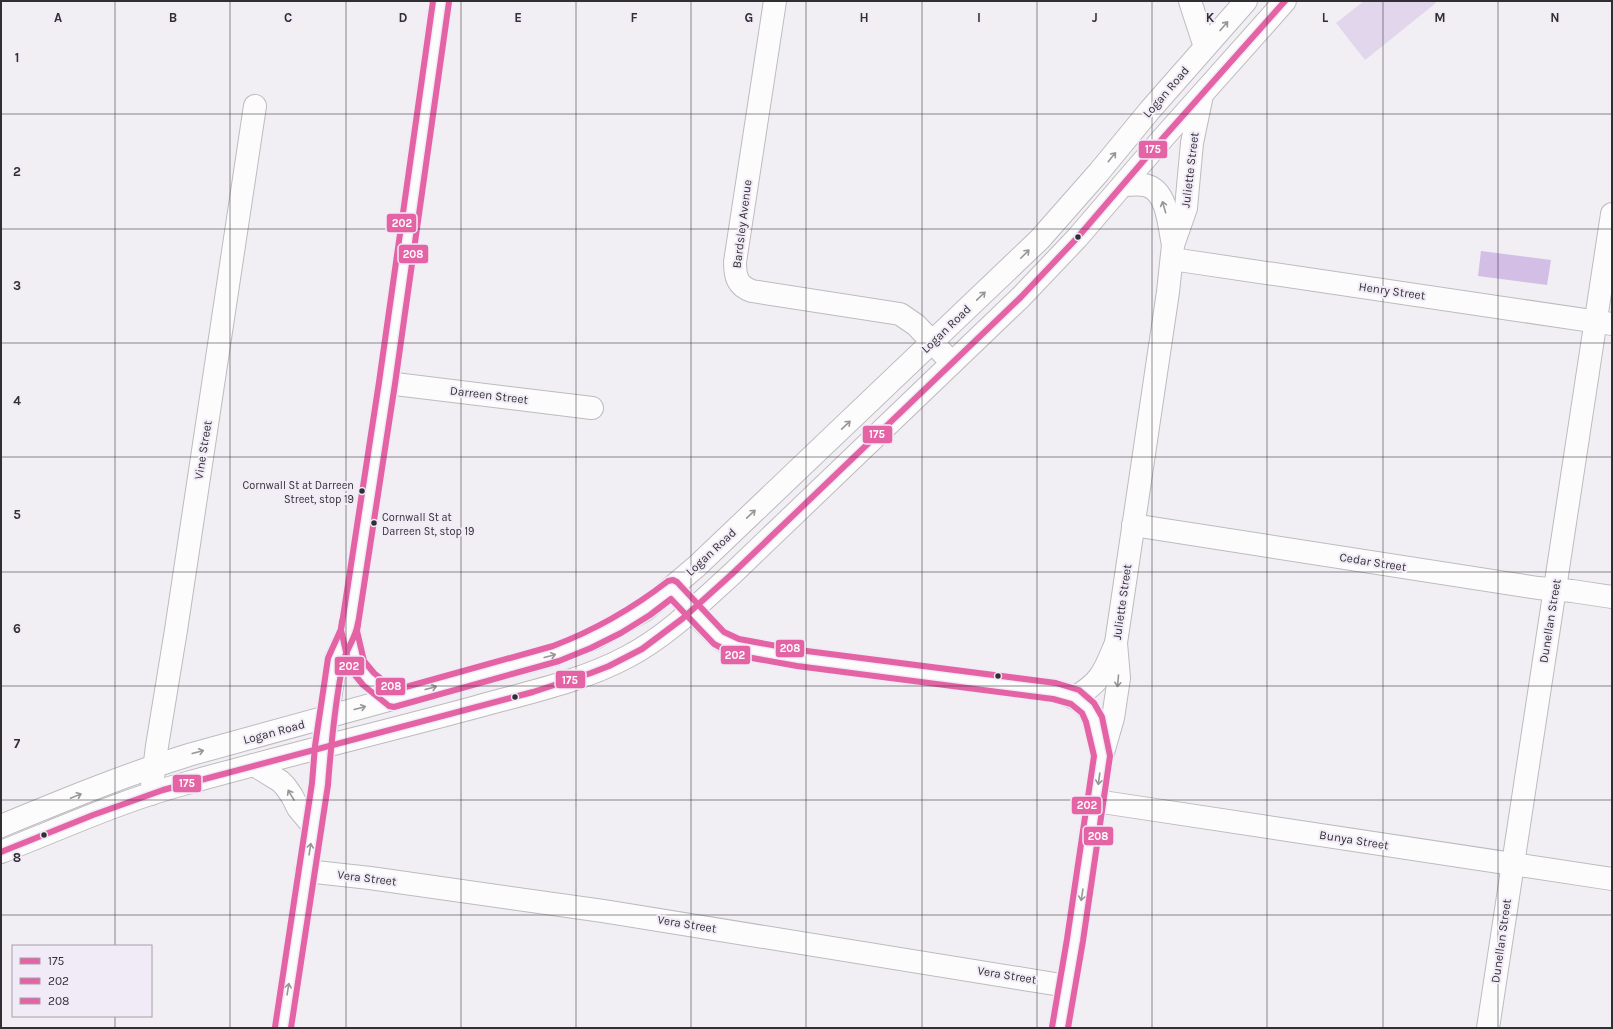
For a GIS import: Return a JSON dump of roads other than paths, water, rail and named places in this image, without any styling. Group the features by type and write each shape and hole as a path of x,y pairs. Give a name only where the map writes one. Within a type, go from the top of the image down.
{"main road":[{"path":"282,1028 320,784 323,747 336,659 349,631 387,383 442,1"},
{"name":"Bardsley Avenue","path":"775,1 736,262 735,270 739,284 744,289 752,291 900,314 911,321 933,342 952,364"},
{"path":"1190,1 1195,21 1205,47"},
{"name":"Logan Road","path":"1,826 155,766 556,654 576,647 614,629 644,610 672,588 1040,239 1099,172 1150,110 1246,1"},
{"path":"1,852 151,794 186,783 583,676 628,656 666,632 692,611 1030,288 1069,247 1285,1"},
{"name":"Juliette Street","path":"1060,1028 1102,756 1113,718 1119,678 1116,642 1172,252 1186,208 1192,142 1203,93"},
{"name":"Vine Street","path":"151,794 255,106"},
{"name":"Juliette Street","path":"1123,185 1142,184 1154,189 1159,194 1164,203 1172,252"},
{"name":"Dunellan Street","path":"1488,1028 1555,589 1604,323 1612,214"},
{"name":"Henry Street","path":"1172,252 1604,323"},
{"name":"Darreen Street","path":"387,383 592,408"},
{"name":"Cedar Street","path":"1133,525 1538,588 1612,597"},
{"path":"672,588 719,638 727,643 743,648 798,658 1055,691 1075,697 1088,708 1094,719 1102,756"},
{"path":"349,631 357,665 368,679 393,699"},
{"path":"1075,697 1086,692 1103,674 1116,642"},
{"path":"254,765 280,781 285,786 298,808 313,826"},
{"name":"Bunya Street","path":"1096,801 1612,879"},
{"name":"Vera Street","path":"306,871 370,878 603,911 1067,986"}],"place":[{"name":"Cornwall St at Darreen Street, stop 19","path":"362,491"},
{"name":"Cornwall St at Darreen St, stop 19","path":"374,523"}]}
